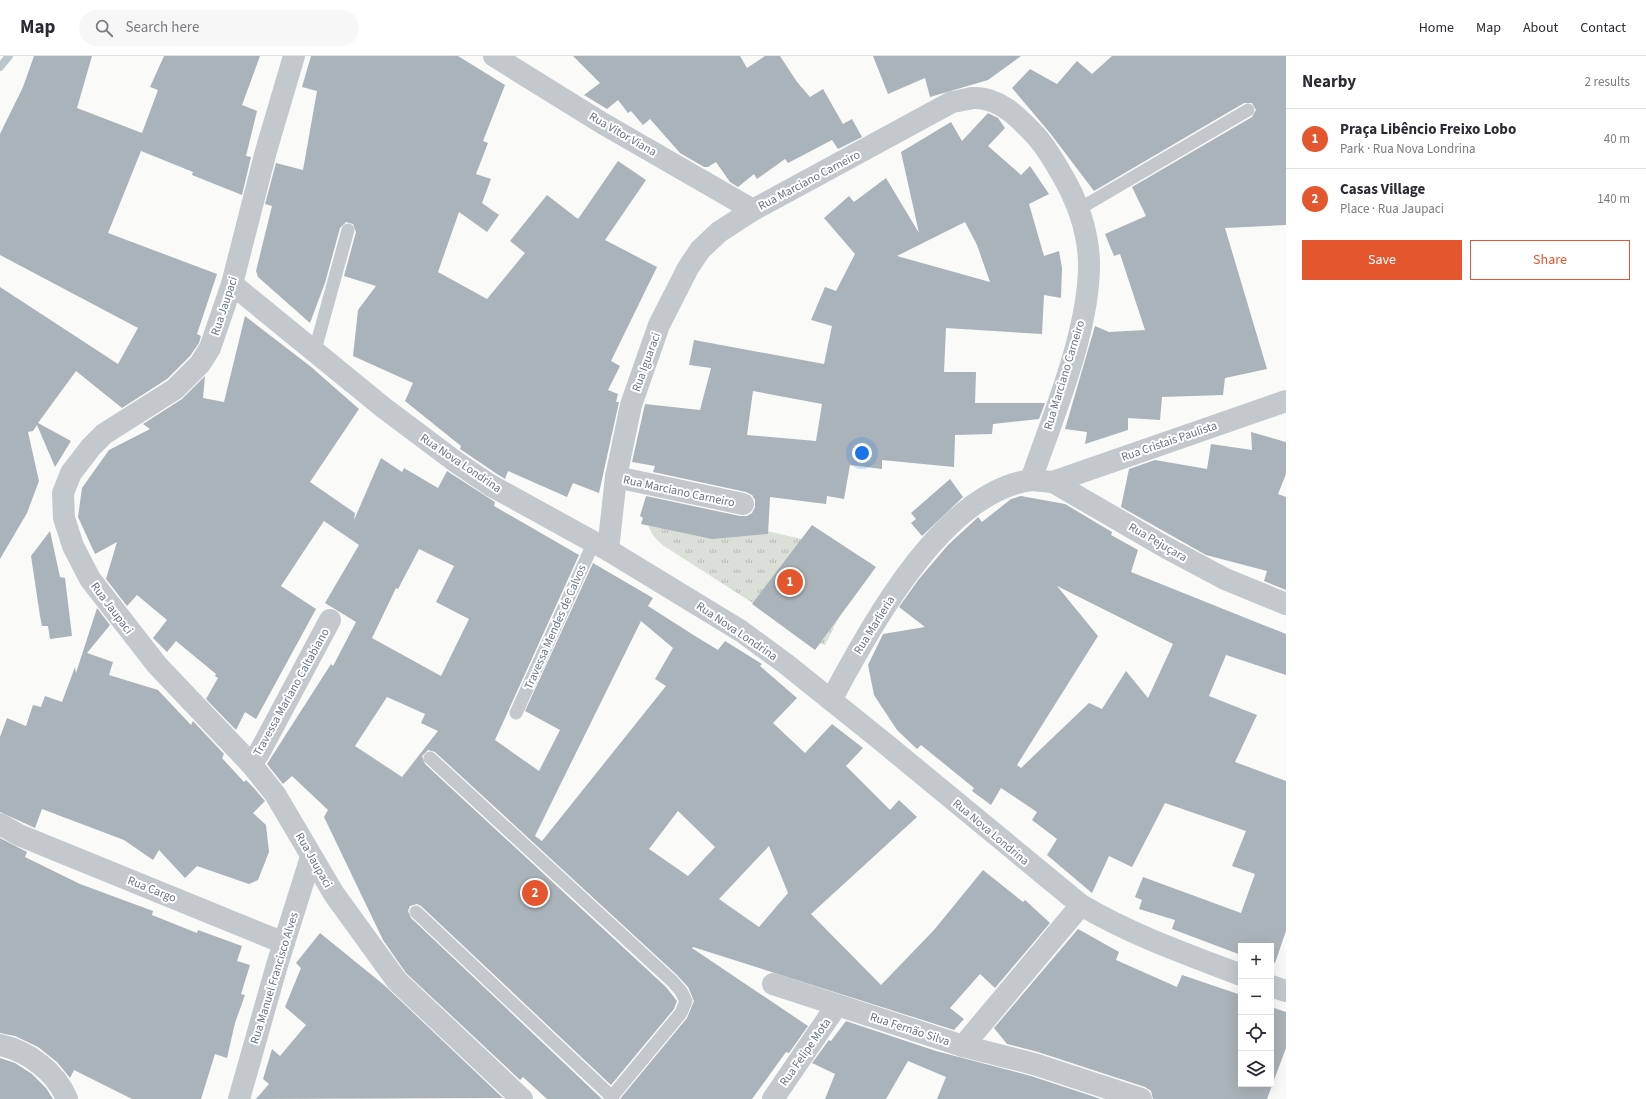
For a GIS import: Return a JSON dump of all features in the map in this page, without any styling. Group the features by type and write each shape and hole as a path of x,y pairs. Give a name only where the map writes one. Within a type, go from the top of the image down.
{"street":[{"name":"Rua Jaupaci","path":"294,56 266,151 232,284 212,343 200,364 175,389 104,434 91,446 71,473 63,493 64,518 73,546 90,579 112,610 157,665 251,764 275,794 334,894 397,981 438,1028 521,1098"},
{"name":"Rua Vitor Viana","path":"494,56 602,123 754,210"},
{"name":"Rua Marciano Carneiro","path":"754,210 952,102 974,98 993,102 1009,110 1020,119 1039,139 1056,163 1079,209 1085,232 1089,262 1086,305 1070,367 1031,480"},
{"name":"Rua Iguaraci","path":"601,546 631,405 639,377 674,293 700,250 719,232 754,210"},
{"name":"Rua Nova Londrina","path":"232,284 315,350 384,408 456,462 490,485 601,546 741,631 831,700 1081,905 1109,921 1143,937 1238,974"},
{"name":"Rua Cristais Paulista","path":"1053,482 1286,401"},
{"name":"Rua Marciano Carneiro","path":"616,477 743,504"},
{"name":"Rua Pejuçara","path":"1031,480 1053,482 1165,547 1225,579 1286,604"},
{"name":"Rua Marlieria","path":"831,700 868,632 923,553 951,524 980,501 997,490 1014,482 1031,480"},
{"name":"Travessa Mariano Caltabiano","path":"251,764 259,753 330,620"},
{"name":"Rua Cargo","path":"0,824 19,835 284,943"},
{"name":"Rua Manuel Francisco Alves","path":"239,1099 284,943 311,857"},
{"name":"Rua Fernão Silva","path":"773,984 963,1046 1081,905"},
{"path":"1274,987 1286,991"},
{"name":"Rua Felipe Mota","path":"773,1099 838,1005"},
{"path":"0,1045 29,1056 45,1069 63,1093"},
{"path":"963,1046 1030,1063 1141,1099"}],"lane":[{"path":"1079,209 1248,110"},
{"path":"315,350 348,230"},
{"name":"Travessa Mendes de Calvos","path":"516,712 601,546"},
{"path":"416,912 611,1098 681,1012 686,1001 681,991 672,981 430,758"}],"green space":[{"path":"647,503 814,542 871,563 846,603 825,645 812,641 664,546 654,536 649,527"}],"building":[{"path":"34,56 92,56 77,108 142,133 158,90 150,87 164,56 260,56 242,105 257,111 246,156 251,157 242,195 192,175 193,172 141,151 108,233 217,274 197,334 201,336 199,343 190,356 167,379 122,408 76,371 38,423 71,441 55,467 37,425 33,431 28,432 39,481 27,513 0,559 0,287 118,364 138,328 0,255 0,134 23,87"},
{"path":"311,56 458,56 505,85 483,141 488,143 476,174 491,179 482,203 499,215 487,232 459,212 438,272 487,299 525,253 510,241 547,195 578,219 618,161 646,180 605,240 657,267 611,361 620,366 608,390 618,394 616,402 619,402 599,493 573,483 567,497 508,471 505,479 460,449 461,446 405,401 413,383 353,356 358,310 376,286 344,276 356,232 353,224 346,222 340,228 325,283 310,323 258,277 256,271 272,206 265,204 276,163 303,170 317,91 302,87"},
{"path":"573,56 740,56 747,68 765,56 780,56 797,82 810,97 823,89 843,124 852,119 862,137 838,149 832,140 788,163 785,159 757,179 754,174 738,187 730,182 716,162 708,167 704,167 680,153 650,119 643,125 631,111 628,113 618,100 607,109 584,95 600,83"},
{"path":"873,56 1021,56 988,80 930,97 925,78 888,94"},
{"path":"1112,56 1286,56 1286,225 1225,228 1267,369 1225,378 1223,395 1162,397 1160,420 1128,418 1128,430 1085,444 1087,432 1065,429 1095,326 1109,332 1145,330 1120,254 1114,256 1105,234 1146,216 1132,187 1252,117 1256,110 1252,103 1244,103 1094,191 1050,133 1012,88 1030,69 1057,84 1077,61 1092,74"},
{"path":"988,113 998,118 1005,128 988,146 1021,175 1030,166 1049,194 1029,204 1044,256 1059,251 1062,268 1061,298 1044,295 1042,334 946,328 944,372 976,372 975,403 1045,403 1039,419 993,424 992,434 955,435 954,467 882,460 882,469 850,465 844,499 827,496 826,504 770,497 768,534 712,539 641,524 643,518 640,516 646,496 740,516 747,516 752,513 755,507 755,500 752,495 746,492 653,472 655,466 632,462 645,404 700,410 711,368 689,365 694,340 824,364 832,326 811,320 825,287 836,291 855,254 824,218 849,196 854,202 886,178 919,233 901,152 951,122 962,141","holes":["965,222 977,245 990,282 897,256","753,391 822,404 816,441 747,435"]},
{"path":"245,316 310,366 359,409 310,482 355,513 354,520 381,458 402,472 404,468 438,488 447,471 495,502 494,506 579,555 495,740 539,771 560,730 525,711 593,563 653,598 648,606 718,650 725,641 762,664 760,666 797,698 773,723 805,753 832,724 863,748 846,766 890,810 899,800 917,817 811,914 881,985 934,930 983,870 1023,902 1025,900 1050,923 995,988 980,974 950,1008 964,1019 954,1030 693,947 692,948 808,1026 789,1053 786,1052 752,1099 620,1099 687,1018 694,1001 688,987 677,975 435,752 428,750 422,756 425,764 666,987 677,1001 674,1009 611,1085 421,906 417,904 410,906 408,911 411,918 602,1099 547,1099 523,1077 520,1080 406,973 383,940 324,817 328,810 292,776 283,784 267,764 331,664 333,666 356,622 325,603 359,545 324,521 304,551 281,586 316,609 256,719 245,712 236,730 206,699 218,678 215,676 216,674 176,641 167,652 153,638 167,620 137,595 127,606 106,579 117,542 95,554 78,517 82,488 109,450 150,429 143,424 182,399 205,376 203,398 224,402","holes":["419,549 454,566 436,602 469,619 441,676 372,638 396,588 398,589","641,621 673,648 655,679 666,686 542,841 535,836","387,697 425,714 421,723 438,731 402,777 355,746","678,811 715,847 688,876 649,849","769,846 788,893 759,927 719,899"]},
{"path":"1251,432 1286,442 1286,474 1278,494 1286,497 1286,590 1264,581 1267,571 1206,555 1121,507 1129,469 1155,460 1207,469 1211,444 1252,450"},
{"path":"950,479 963,497 922,536 911,523 916,519 911,513"},
{"path":"1021,496 1065,504 1112,532 1111,535 1138,550 1131,572 1286,634 1286,675 1226,655 1209,696 1257,715 1235,762 1286,781 1286,931 1275,963 1274,943 1238,943 1238,954 1172,929 1175,920 1139,909 1142,900 1135,897 1143,877 1241,913 1255,874 1232,866 1246,831 1165,803 1132,867 1109,856 1092,893 1047,855 1057,839 1032,820 1037,812 1001,788 991,805 972,791 974,788 921,745 917,749 897,730 874,695 868,665 883,634 925,627 899,607 919,579 948,545 978,517 982,522 1011,499","holes":["1057,586 1173,644 1148,698 1126,671 1102,709 1089,703 1021,768 1017,765 1098,636"]},
{"path":"812,525 876,567 815,650 752,604"},
{"path":"50,531 60,577 65,578 72,636 50,639 48,626 42,626 31,556"},
{"path":"97,608 110,625 87,653 113,662 109,675 158,690 191,725 193,721 224,754 222,758 244,782 246,780 253,787 265,801 253,813 266,825 269,852 258,880 249,884 197,866 185,878 159,850 153,860 124,840 42,809 35,828 0,812 0,737 7,718 26,726 33,705 41,707 45,696 62,702 75,667 76,673"},
{"path":"0,838 27,852 25,857 80,884 153,911 152,915 197,933 198,930 242,946 237,961 250,965 241,994 245,995 235,1023 227,1058 215,1054 201,1099 132,1099 74,1070 70,1078 57,1062 38,1047 15,1036 0,1033"},
{"path":"1078,929 1119,952 1116,960 1177,987 1182,975 1238,994 1238,1087 1271,1087 1267,1099 1153,1099 1151,1091 1145,1087 1038,1052 1007,1044 994,1028"},
{"path":"320,933 384,985 503,1098 256,1099 269,1084 263,1079 272,1049 280,1056 306,1025 285,1007 301,968 296,963"},
{"path":"1274,1008 1286,1012 1286,1048 1274,1080"},
{"path":"846,1021 936,1051 1031,1076 1101,1099 937,1099 946,1077 908,1061 886,1099 825,1099 835,1074 812,1063 829,1040 831,1041"},
{"path":"0,1058 15,1063 32,1074 46,1088 53,1099 0,1099"}],"waterway":[{"path":"0,67 9,56"}],"place":[{"name":"Praça Libêncio Freixo Lobo","path":"790,582"},
{"name":"Casas Village","path":"535,893"}]}
